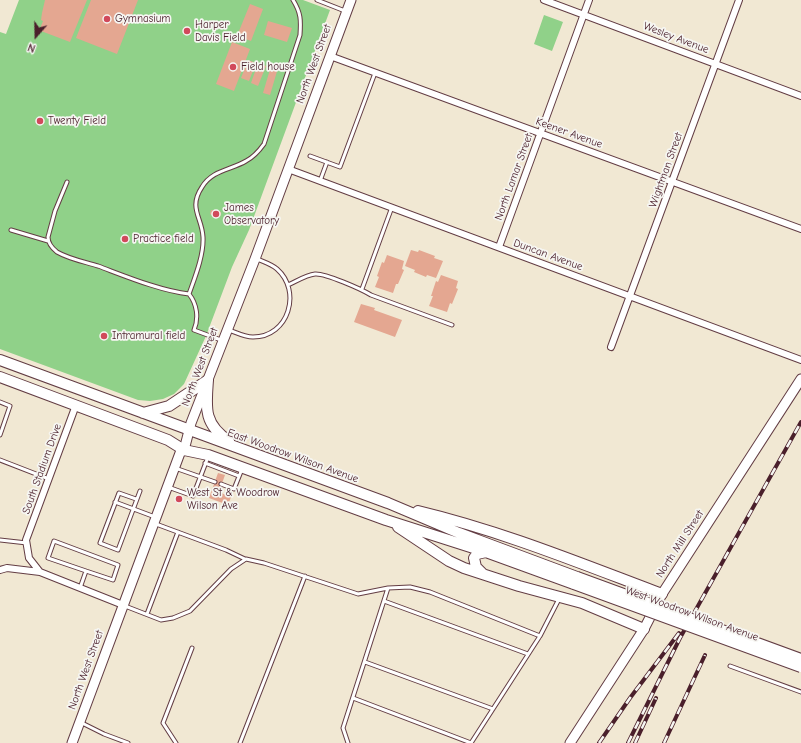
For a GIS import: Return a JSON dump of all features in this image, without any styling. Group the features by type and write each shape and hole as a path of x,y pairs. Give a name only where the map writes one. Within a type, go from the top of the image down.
{"main road":[{"name":"East Woodrow Wilson Avenue","path":"0,360 388,503 576,580"},
{"path":"0,377 168,440 184,450 241,472 576,580"},
{"path":"143,413 169,406 208,380"},
{"path":"208,380 206,410 209,418 219,434 242,450"},
{"path":"388,503 455,519 662,594"},
{"path":"386,520 449,561 464,568 560,598 582,603 644,629"},
{"path":"483,574 476,567 474,558 477,554 486,552"},
{"name":"West Woodrow Wilson Avenue","path":"576,580 801,659"},
{"name":"West Woodrow Wilson Avenue","path":"576,580 801,667"}],"street":[{"name":"North West Street","path":"72,743 174,468 180,453 184,450 189,430 351,0"},
{"name":"Wesley Avenue","path":"544,0 801,96"},
{"name":"North Lamar Street","path":"499,247 589,0"},
{"name":"Wightman Street","path":"611,347 739,0"},
{"name":"Keener Avenue","path":"330,56 801,229"},
{"name":"Duncan Avenue","path":"288,169 801,360"},
{"name":"North Mill Street","path":"570,743 644,629 662,594 801,379"},
{"name":"South Stadium Drive","path":"27,541 76,405"},
{"path":"27,541 29,558 40,572"},
{"path":"0,570 7,568 40,572 123,606"}],"lane":[{"path":"189,294 197,273 203,237 195,208 198,194 205,182 212,176 245,162 259,152 264,144 300,35 300,14 294,0"},
{"path":"317,0 347,11"},
{"path":"310,156 340,167 375,73"},
{"path":"320,181 327,162"},
{"path":"67,182 55,211 48,237 48,241 52,248 62,254 176,292 189,294 192,298 197,316 197,323 194,330 223,341"},
{"path":"362,289 392,208"},
{"path":"11,230 48,241"},
{"path":"228,329 254,337 265,335 275,330 282,322 289,309 290,292 284,276 278,269 270,264 255,258"},
{"path":"288,285 310,275 318,274 362,289 371,295 452,325"},
{"path":"0,402 10,406 0,435"},
{"path":"168,487 194,496 207,459"},
{"path":"0,460 49,479"},
{"path":"174,468 215,482"},
{"path":"221,484 234,489 241,472"},
{"path":"136,499 119,493 100,543 118,550 140,491"},
{"path":"115,502 133,509 178,532 246,559 264,563 358,594 388,588 410,587 430,592 540,636"},
{"path":"147,614 178,532"},
{"path":"0,540 27,541"},
{"path":"54,541 118,565 113,580 86,571 48,558 54,541"},
{"path":"123,606 162,620 173,618 190,611 231,569 246,559"},
{"path":"80,588 86,571"},
{"path":"240,743 305,576"},
{"path":"348,743 343,728 388,588"},
{"path":"353,698 471,743 540,636 560,598"},
{"path":"384,601 528,654"},
{"path":"176,743 162,723 192,648"},
{"path":"365,662 492,710"},
{"path":"730,666 801,692"},
{"path":"80,722 104,734 128,743"}],"green space":[{"path":"19,0 303,0 330,10 249,230 232,267 206,336 184,384 174,394 163,399 150,401 138,400 0,349 0,32 6,34"},
{"path":"544,15 563,22 552,51 534,44"}],"building":[{"path":"45,0 87,0 70,42 41,31 43,21 41,20"},
{"name":"Gymnasium","path":"91,0 138,0 117,54 76,38"},
{"path":"250,4 263,9 251,41 237,36"},
{"path":"268,21 292,28 287,42 264,35"},
{"name":"Field house","path":"232,42 250,49 234,91 216,84"},
{"path":"248,60 256,63 249,81 241,78"},
{"path":"258,63 266,66 258,86 251,83"},
{"path":"271,66 278,68 270,95 263,93"},
{"name":"James Observatory","path":"211,210 220,211 220,217 217,218 210,214"},
{"path":"411,250 418,252 419,250 435,256 434,258 443,261 436,278 427,275 426,277 405,266"},
{"path":"387,255 404,261 402,269 404,270 393,293 375,287 382,262 384,263"},
{"path":"441,275 458,281 456,288 458,289 447,312 429,306 436,281 438,282"},
{"path":"361,304 375,308 374,310 402,320 395,337 354,322"},
{"path":"218,473 225,475 219,492 231,497 228,505 209,498"}],"railway":[{"path":"628,743 680,638 801,422"},
{"path":"599,743 630,698 679,633"},
{"path":"664,743 705,655"},
{"path":"635,743 656,698"}],"place":[{"name":"Gymnasium","path":"107,19"},
{"name":"Harper Davis Field","path":"187,31"},
{"name":"Field house","path":"233,67"},
{"name":"Twenty Field","path":"40,121"},
{"name":"James Observatory","path":"216,214"},
{"name":"Practice field","path":"125,239"},
{"name":"Intramural field","path":"104,336"},
{"name":"West St & Woodrow Wilson Ave","path":"179,499"}]}
